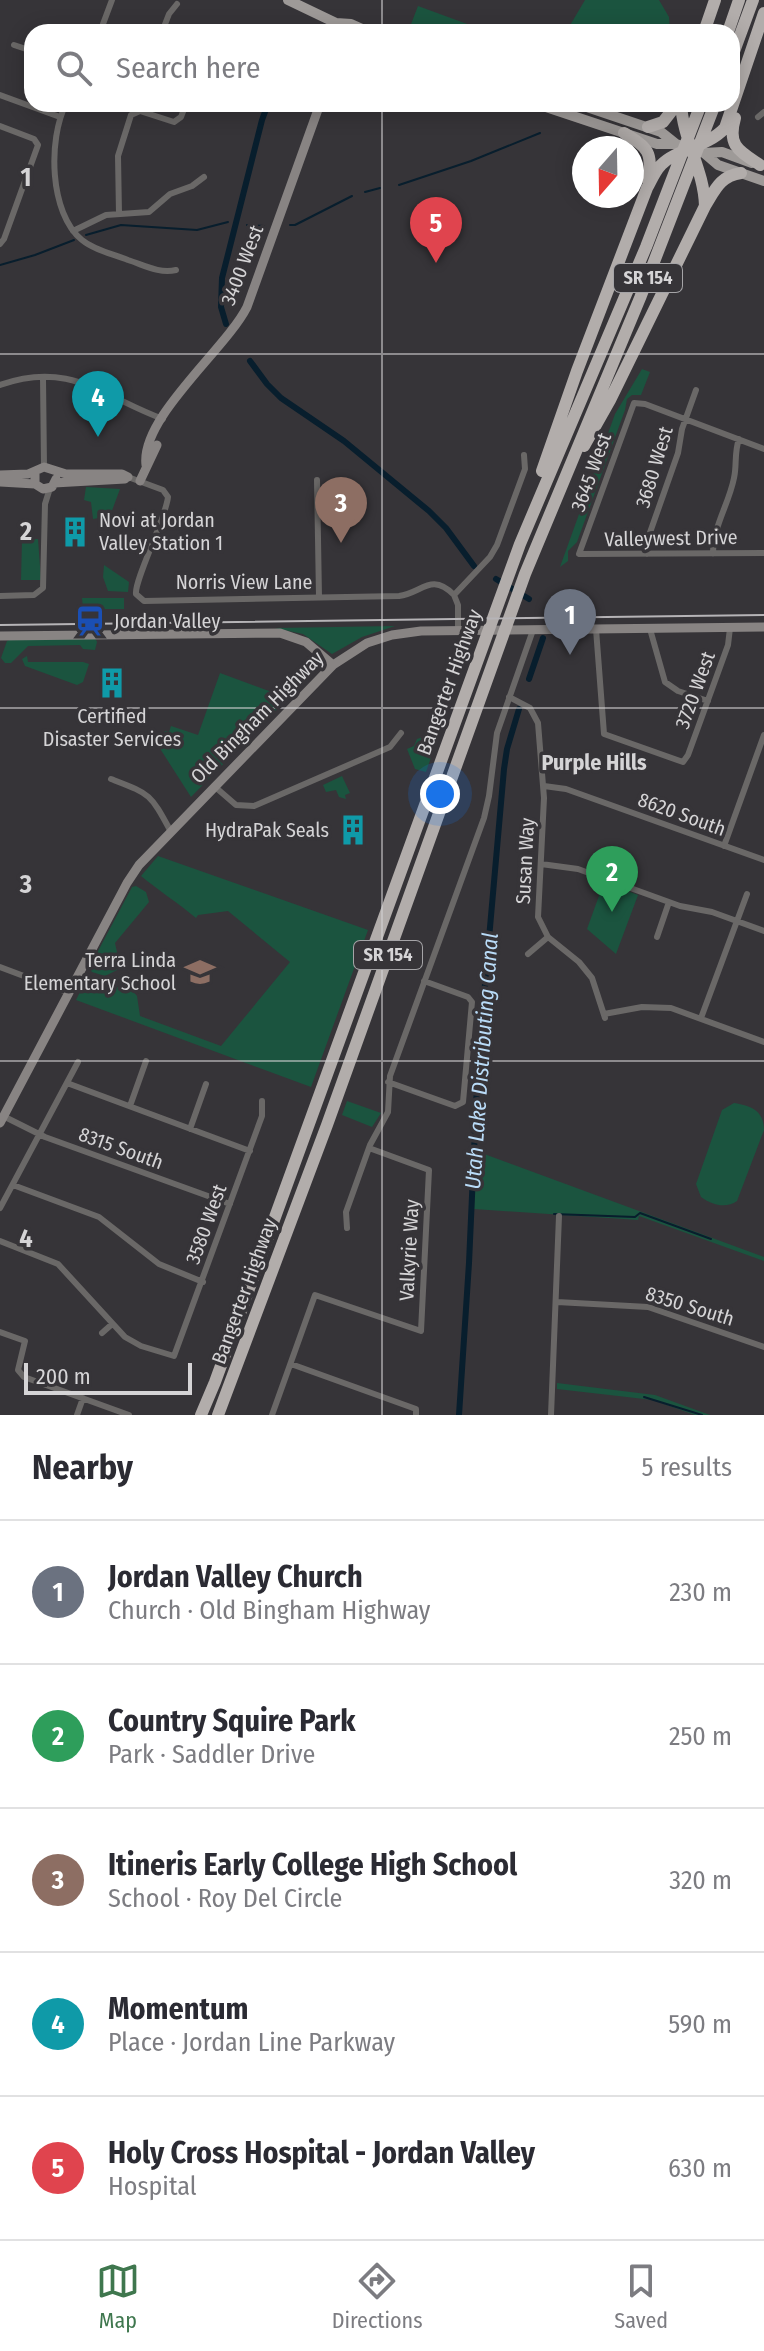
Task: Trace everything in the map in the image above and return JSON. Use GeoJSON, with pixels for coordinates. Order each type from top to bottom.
{"type":"FeatureCollection","features":[{"type":"Feature","properties":{"kind":"highway"},"geometry":{"type":"LineString","coordinates":[[707,24],[715,0]]}},
{"type":"Feature","properties":{"kind":"highway"},"geometry":{"type":"LineString","coordinates":[[731,24],[739,0]]}},
{"type":"Feature","properties":{"kind":"highway"},"geometry":{"type":"LineString","coordinates":[[740,35],[753,0]]}},
{"type":"Feature","properties":{"kind":"highway"},"geometry":{"type":"LineString","coordinates":[[740,83],[764,13]]}},
{"type":"Feature","properties":{"kind":"highway"},"geometry":{"type":"LineString","coordinates":[[740,93],[744,71]]}},
{"type":"Feature","properties":{"kind":"highway"},"geometry":{"type":"LineString","coordinates":[[648,127],[663,122],[672,112]]}},
{"type":"Feature","properties":{"kind":"highway"},"geometry":{"type":"LineString","coordinates":[[680,112],[682,126],[698,152],[705,206]]}},
{"type":"Feature","properties":{"kind":"highway","name":"Bangerter Highway"},"geometry":{"type":"LineString","coordinates":[[218,1415],[525,574],[640,298],[703,112]]}},
{"type":"Feature","properties":{"kind":"highway"},"geometry":{"type":"LineString","coordinates":[[526,530],[526,516],[577,371],[647,188],[661,165],[670,158],[698,152],[713,139],[725,128],[730,112]]}},
{"type":"Feature","properties":{"kind":"highway"},"geometry":{"type":"LineString","coordinates":[[737,112],[732,138],[741,152],[762,166]]}},
{"type":"Feature","properties":{"kind":"highway"},"geometry":{"type":"LineString","coordinates":[[624,133],[641,144],[648,153],[651,164],[647,188]]}},
{"type":"Feature","properties":{"kind":"highway"},"geometry":{"type":"LineString","coordinates":[[557,494],[610,400],[705,206],[722,180],[741,173]]}},
{"type":"Feature","properties":{"kind":"highway","name":"Bangerter Highway"},"geometry":{"type":"LineString","coordinates":[[201,1415],[313,1119],[526,530],[681,174]]}},
{"type":"Feature","properties":{"kind":"main road"},"geometry":{"type":"LineString","coordinates":[[288,0],[328,24]]}},
{"type":"Feature","properties":{"kind":"main road"},"geometry":{"type":"LineString","coordinates":[[561,112],[657,144],[676,144]]}},
{"type":"Feature","properties":{"kind":"main road"},"geometry":{"type":"LineString","coordinates":[[602,112],[661,132],[676,144],[698,152],[718,165],[764,181]]}},
{"type":"Feature","properties":{"kind":"main road"},"geometry":{"type":"LineString","coordinates":[[698,152],[722,152],[762,166]]}},
{"type":"Feature","properties":{"kind":"street"},"geometry":{"type":"LineString","coordinates":[[103,24],[112,0]]}},
{"type":"Feature","properties":{"kind":"street"},"geometry":{"type":"LineString","coordinates":[[165,24],[177,4]]}},
{"type":"Feature","properties":{"kind":"street"},"geometry":{"type":"LineString","coordinates":[[14,45],[24,48]]}},
{"type":"Feature","properties":{"kind":"street"},"geometry":{"type":"LineString","coordinates":[[0,95],[24,104]]}},
{"type":"Feature","properties":{"kind":"street"},"geometry":{"type":"LineString","coordinates":[[46,112],[60,117]]}},
{"type":"Feature","properties":{"kind":"street"},"geometry":{"type":"LineString","coordinates":[[62,112],[54,151],[62,211],[73,231],[94,247],[161,272],[176,270]]}},
{"type":"Feature","properties":{"kind":"street"},"geometry":{"type":"LineString","coordinates":[[119,214],[118,156],[131,115],[138,112]]}},
{"type":"Feature","properties":{"kind":"street"},"geometry":{"type":"LineString","coordinates":[[143,112],[174,122],[183,112]]}},
{"type":"Feature","properties":{"kind":"street","name":"3400 West"},"geometry":{"type":"LineString","coordinates":[[140,481],[151,460],[163,419],[177,396],[244,313],[317,112]]}},
{"type":"Feature","properties":{"kind":"street"},"geometry":{"type":"LineString","coordinates":[[0,126],[38,143],[0,243]]}},
{"type":"Feature","properties":{"kind":"street"},"geometry":{"type":"LineString","coordinates":[[73,231],[100,217],[149,212],[170,194],[192,186],[204,177]]}},
{"type":"Feature","properties":{"kind":"street"},"geometry":{"type":"LineString","coordinates":[[0,596],[34,595],[43,588],[43,378]]}},
{"type":"Feature","properties":{"kind":"street"},"geometry":{"type":"LineString","coordinates":[[0,385],[43,378],[71,380],[93,386],[163,419]]}},
{"type":"Feature","properties":{"kind":"street","name":"3680 West"},"geometry":{"type":"LineString","coordinates":[[647,554],[647,541],[696,390]]}},
{"type":"Feature","properties":{"kind":"street","name":"3645 West"},"geometry":{"type":"LineString","coordinates":[[579,554],[634,403],[685,419]]}},
{"type":"Feature","properties":{"kind":"street"},"geometry":{"type":"LineString","coordinates":[[685,419],[764,449]]}},
{"type":"Feature","properties":{"kind":"street"},"geometry":{"type":"LineString","coordinates":[[713,554],[713,539],[735,475],[734,455],[739,439]]}},
{"type":"Feature","properties":{"kind":"street"},"geometry":{"type":"LineString","coordinates":[[458,631],[458,605],[454,595],[490,557],[497,545],[525,469],[524,455]]}},
{"type":"Feature","properties":{"kind":"street"},"geometry":{"type":"LineString","coordinates":[[44,470],[45,486]]}},
{"type":"Feature","properties":{"kind":"street"},"geometry":{"type":"LineString","coordinates":[[0,475],[44,470],[66,474],[122,474],[140,481]]}},
{"type":"Feature","properties":{"kind":"street"},"geometry":{"type":"LineString","coordinates":[[0,482],[45,486],[66,481],[122,480],[128,477]]}},
{"type":"Feature","properties":{"kind":"street"},"geometry":{"type":"LineString","coordinates":[[317,480],[319,597]]}},
{"type":"Feature","properties":{"kind":"street","name":"Norris View Lane"},"geometry":{"type":"LineString","coordinates":[[140,481],[168,495],[163,518],[135,587],[136,594],[142,600],[402,596],[433,584],[443,586],[454,595]]}},
{"type":"Feature","properties":{"kind":"street","name":"Valleywest Drive"},"geometry":{"type":"LineString","coordinates":[[579,554],[764,553]]}},
{"type":"Feature","properties":{"kind":"street","name":"Old Bingham Highway"},"geometry":{"type":"LineString","coordinates":[[2,1119],[128,880],[170,830],[333,665],[367,643],[421,631],[764,627]]}},
{"type":"Feature","properties":{"kind":"street","name":"3720 West"},"geometry":{"type":"LineString","coordinates":[[596,629],[604,734],[683,762],[728,645],[730,628]]}},
{"type":"Feature","properties":{"kind":"street"},"geometry":{"type":"LineString","coordinates":[[650,629],[665,682],[678,691],[708,701]]}},
{"type":"Feature","properties":{"kind":"street"},"geometry":{"type":"LineString","coordinates":[[347,1228],[345,1214],[369,1148],[388,1112],[388,1082],[486,810],[494,747],[533,630]]}},
{"type":"Feature","properties":{"kind":"street"},"geometry":{"type":"LineString","coordinates":[[0,636],[280,633],[306,642],[333,665]]}},
{"type":"Feature","properties":{"kind":"street","name":"Susan Way"},"geometry":{"type":"LineString","coordinates":[[509,697],[525,704],[537,718],[544,786],[537,913],[548,937]]}},
{"type":"Feature","properties":{"kind":"street"},"geometry":{"type":"LineString","coordinates":[[214,786],[236,805],[254,806],[390,747],[401,733]]}},
{"type":"Feature","properties":{"kind":"street"},"geometry":{"type":"LineString","coordinates":[[724,846],[764,735]]}},
{"type":"Feature","properties":{"kind":"street"},"geometry":{"type":"LineString","coordinates":[[111,779],[154,800],[170,830]]}},
{"type":"Feature","properties":{"kind":"street","name":"8620 South"},"geometry":{"type":"LineString","coordinates":[[544,786],[566,789],[764,860]]}},
{"type":"Feature","properties":{"kind":"street"},"geometry":{"type":"LineString","coordinates":[[541,864],[578,869],[669,902],[712,912],[764,931]]}},
{"type":"Feature","properties":{"kind":"street"},"geometry":{"type":"LineString","coordinates":[[701,1018],[747,894]]}},
{"type":"Feature","properties":{"kind":"street"},"geometry":{"type":"LineString","coordinates":[[657,937],[669,902]]}},
{"type":"Feature","properties":{"kind":"street"},"geometry":{"type":"LineString","coordinates":[[528,954],[548,937],[579,962],[592,978],[604,1016],[661,1007],[701,1018],[764,1042]]}},
{"type":"Feature","properties":{"kind":"street"},"geometry":{"type":"LineString","coordinates":[[0,967],[69,993]]}},
{"type":"Feature","properties":{"kind":"street"},"geometry":{"type":"LineString","coordinates":[[388,1082],[455,1106],[463,1102],[472,1007],[470,999],[424,981]]}},
{"type":"Feature","properties":{"kind":"street"},"geometry":{"type":"LineString","coordinates":[[130,1106],[146,1061]]}},
{"type":"Feature","properties":{"kind":"street"},"geometry":{"type":"LineString","coordinates":[[0,1208],[78,1062]]}},
{"type":"Feature","properties":{"kind":"street"},"geometry":{"type":"LineString","coordinates":[[67,1083],[250,1151]]}},
{"type":"Feature","properties":{"kind":"street"},"geometry":{"type":"LineString","coordinates":[[190,1129],[206,1084]]}},
{"type":"Feature","properties":{"kind":"street","name":"3580 West"},"geometry":{"type":"LineString","coordinates":[[111,1325],[133,1342],[174,1356],[250,1151],[262,1116],[262,1101]]}},
{"type":"Feature","properties":{"kind":"street","name":"8315 South"},"geometry":{"type":"LineString","coordinates":[[2,1119],[230,1204]]}},
{"type":"Feature","properties":{"kind":"street","name":"Valkyrie Way"},"geometry":{"type":"LineString","coordinates":[[291,1364],[315,1295],[421,1331],[429,1170],[369,1148]]}},
{"type":"Feature","properties":{"kind":"street"},"geometry":{"type":"LineString","coordinates":[[13,1185],[99,1217],[159,1264],[203,1282]]}},
{"type":"Feature","properties":{"kind":"street"},"geometry":{"type":"LineString","coordinates":[[551,1415],[559,1216]]}},
{"type":"Feature","properties":{"kind":"street"},"geometry":{"type":"LineString","coordinates":[[0,1241],[58,1264],[111,1325],[102,1333]]}},
{"type":"Feature","properties":{"kind":"street","name":"8350 South"},"geometry":{"type":"LineString","coordinates":[[557,1302],[648,1307],[764,1347]]}},
{"type":"Feature","properties":{"kind":"street"},"geometry":{"type":"LineString","coordinates":[[0,1332],[25,1341],[17,1365],[20,1374],[129,1415]]}},
{"type":"Feature","properties":{"kind":"street"},"geometry":{"type":"LineString","coordinates":[[272,1415],[291,1364],[416,1412]]}},
{"type":"Feature","properties":{"kind":"street"},"geometry":{"type":"LineString","coordinates":[[77,1415],[83,1398]]}},
{"type":"Feature","properties":{"kind":"green space"},"geometry":{"type":"Polygon","coordinates":[[[585,0],[659,0],[669,24],[571,24],[585,0]]]}},
{"type":"Feature","properties":{"kind":"green space"},"geometry":{"type":"Polygon","coordinates":[[[418,6],[467,24],[411,24],[418,6]]]}},
{"type":"Feature","properties":{"kind":"green space"},"geometry":{"type":"Polygon","coordinates":[[[642,369],[650,372],[641,395],[632,395],[627,399],[577,542],[568,551],[568,561],[560,567],[615,414],[642,369]]]}},
{"type":"Feature","properties":{"kind":"green space"},"geometry":{"type":"Polygon","coordinates":[[[86,487],[120,489],[110,516],[93,519],[91,502],[84,500],[86,487]]]}},
{"type":"Feature","properties":{"kind":"green space"},"geometry":{"type":"Polygon","coordinates":[[[38,539],[41,580],[21,580],[22,540],[38,539]]]}},
{"type":"Feature","properties":{"kind":"green space"},"geometry":{"type":"Polygon","coordinates":[[[104,565],[129,582],[128,592],[108,591],[103,577],[104,565]]]}},
{"type":"Feature","properties":{"kind":"green space"},"geometry":{"type":"Polygon","coordinates":[[[82,598],[124,598],[124,609],[83,609],[82,598]]]}},
{"type":"Feature","properties":{"kind":"green space"},"geometry":{"type":"Polygon","coordinates":[[[395,626],[362,637],[332,654],[303,634],[275,628],[395,626]]]}},
{"type":"Feature","properties":{"kind":"green space"},"geometry":{"type":"Polygon","coordinates":[[[95,638],[95,650],[83,649],[80,645],[28,646],[11,663],[5,663],[1,658],[7,641],[12,639],[95,638]]]}},
{"type":"Feature","properties":{"kind":"green space"},"geometry":{"type":"Polygon","coordinates":[[[27,656],[28,662],[89,664],[83,682],[77,685],[25,666],[22,659],[27,656]]]}},
{"type":"Feature","properties":{"kind":"green space"},"geometry":{"type":"Polygon","coordinates":[[[220,673],[288,698],[191,797],[159,747],[165,731],[169,732],[171,726],[198,735],[220,673]]]}},
{"type":"Feature","properties":{"kind":"green space"},"geometry":{"type":"Polygon","coordinates":[[[440,731],[426,772],[415,769],[407,749],[414,746],[417,739],[440,731]]]}},
{"type":"Feature","properties":{"kind":"green space"},"geometry":{"type":"Polygon","coordinates":[[[342,776],[350,793],[345,795],[346,799],[339,797],[336,790],[326,792],[323,785],[342,776]]]}},
{"type":"Feature","properties":{"kind":"green space"},"geometry":{"type":"Polygon","coordinates":[[[158,856],[368,930],[311,1087],[76,1000],[85,982],[131,989],[137,996],[140,1016],[221,1046],[290,962],[228,911],[198,915],[196,918],[141,876],[158,856]]]}},
{"type":"Feature","properties":{"kind":"green space"},"geometry":{"type":"Polygon","coordinates":[[[604,882],[638,895],[616,954],[587,929],[604,882]]]}},
{"type":"Feature","properties":{"kind":"green space"},"geometry":{"type":"Polygon","coordinates":[[[132,887],[146,892],[149,902],[115,943],[119,961],[117,970],[105,976],[92,972],[89,968],[132,887]]]}},
{"type":"Feature","properties":{"kind":"green space"},"geometry":{"type":"Polygon","coordinates":[[[347,1101],[381,1113],[372,1127],[342,1115],[347,1101]]]}},
{"type":"Feature","properties":{"kind":"green space"},"geometry":{"type":"Polygon","coordinates":[[[734,1103],[756,1110],[762,1118],[764,1130],[737,1201],[719,1205],[701,1197],[696,1184],[722,1110],[734,1103]]]}},
{"type":"Feature","properties":{"kind":"green space"},"geometry":{"type":"Polygon","coordinates":[[[476,1151],[764,1257],[764,1261],[639,1216],[638,1220],[474,1209],[476,1151]]]}},
{"type":"Feature","properties":{"kind":"green space"},"geometry":{"type":"Polygon","coordinates":[[[557,1383],[655,1395],[710,1415],[695,1415],[653,1400],[557,1389],[557,1383]]]}},
{"type":"Feature","properties":{"kind":"waterway","name":"Utah Lake Distributing Canal"},"geometry":{"type":"LineString","coordinates":[[226,324],[221,307],[222,278],[265,112]]}},
{"type":"Feature","properties":{"kind":"waterway"},"geometry":{"type":"LineString","coordinates":[[399,185],[540,133]]}},
{"type":"Feature","properties":{"kind":"waterway"},"geometry":{"type":"LineString","coordinates":[[365,192],[380,188]]}},
{"type":"Feature","properties":{"kind":"waterway"},"geometry":{"type":"LineString","coordinates":[[290,225],[352,196]]}},
{"type":"Feature","properties":{"kind":"waterway"},"geometry":{"type":"LineString","coordinates":[[86,235],[121,225],[197,230],[228,222]]}},
{"type":"Feature","properties":{"kind":"waterway"},"geometry":{"type":"LineString","coordinates":[[247,225],[264,226]]}},
{"type":"Feature","properties":{"kind":"waterway"},"geometry":{"type":"LineString","coordinates":[[0,265],[74,240]]}},
{"type":"Feature","properties":{"kind":"waterway","name":"Utah Lake Distributing Canal"},"geometry":{"type":"LineString","coordinates":[[250,361],[281,398],[344,441],[429,511],[474,566]]}},
{"type":"Feature","properties":{"kind":"waterway","name":"Utah Lake Distributing Canal"},"geometry":{"type":"LineString","coordinates":[[496,579],[529,599]]}},
{"type":"Feature","properties":{"kind":"waterway","name":"Utah Lake Distributing Canal"},"geometry":{"type":"LineString","coordinates":[[529,679],[543,638]]}},
{"type":"Feature","properties":{"kind":"waterway","name":"Utah Lake Distributing Canal"},"geometry":{"type":"LineString","coordinates":[[459,1415],[478,1063],[504,769],[519,709]]}},
{"type":"Feature","properties":{"kind":"waterway"},"geometry":{"type":"LineString","coordinates":[[554,1214],[635,1217],[640,1213],[711,1239]]}},
{"type":"Feature","properties":{"kind":"waterway"},"geometry":{"type":"LineString","coordinates":[[644,1397],[702,1415]]}},
{"type":"Feature","properties":{"kind":"tram line"},"geometry":{"type":"LineString","coordinates":[[0,625],[764,615]]}},
{"type":"Feature","properties":{"kind":"place","name":"Holy Cross Hospital - Jordan Valley"},"geometry":{"type":"Point","coordinates":[436,263]}},
{"type":"Feature","properties":{"kind":"place","name":"Momentum"},"geometry":{"type":"Point","coordinates":[98,437]}},
{"type":"Feature","properties":{"kind":"place","name":"Novi at Jordan Valley Station 1"},"geometry":{"type":"Point","coordinates":[75,532]}},
{"type":"Feature","properties":{"kind":"place","name":"Itineris Early College High School"},"geometry":{"type":"Point","coordinates":[341,543]}},
{"type":"Feature","properties":{"kind":"place","name":"Jordan Valley"},"geometry":{"type":"Point","coordinates":[90,621]}},
{"type":"Feature","properties":{"kind":"place","name":"Jordan Valley Church"},"geometry":{"type":"Point","coordinates":[570,655]}},
{"type":"Feature","properties":{"kind":"place","name":"Certified Disaster Services"},"geometry":{"type":"Point","coordinates":[112,683]}},
{"type":"Feature","properties":{"kind":"place","name":"HydraPak Seals"},"geometry":{"type":"Point","coordinates":[353,830]}},
{"type":"Feature","properties":{"kind":"place","name":"Country Squire Park"},"geometry":{"type":"Point","coordinates":[612,912]}},
{"type":"Feature","properties":{"kind":"place","name":"Terra Linda Elementary School"},"geometry":{"type":"Point","coordinates":[200,972]}},
{"type":"Feature","properties":{"kind":"district","name":"Purple Hills"},"geometry":{"type":"Point","coordinates":[594,762]}}]}
